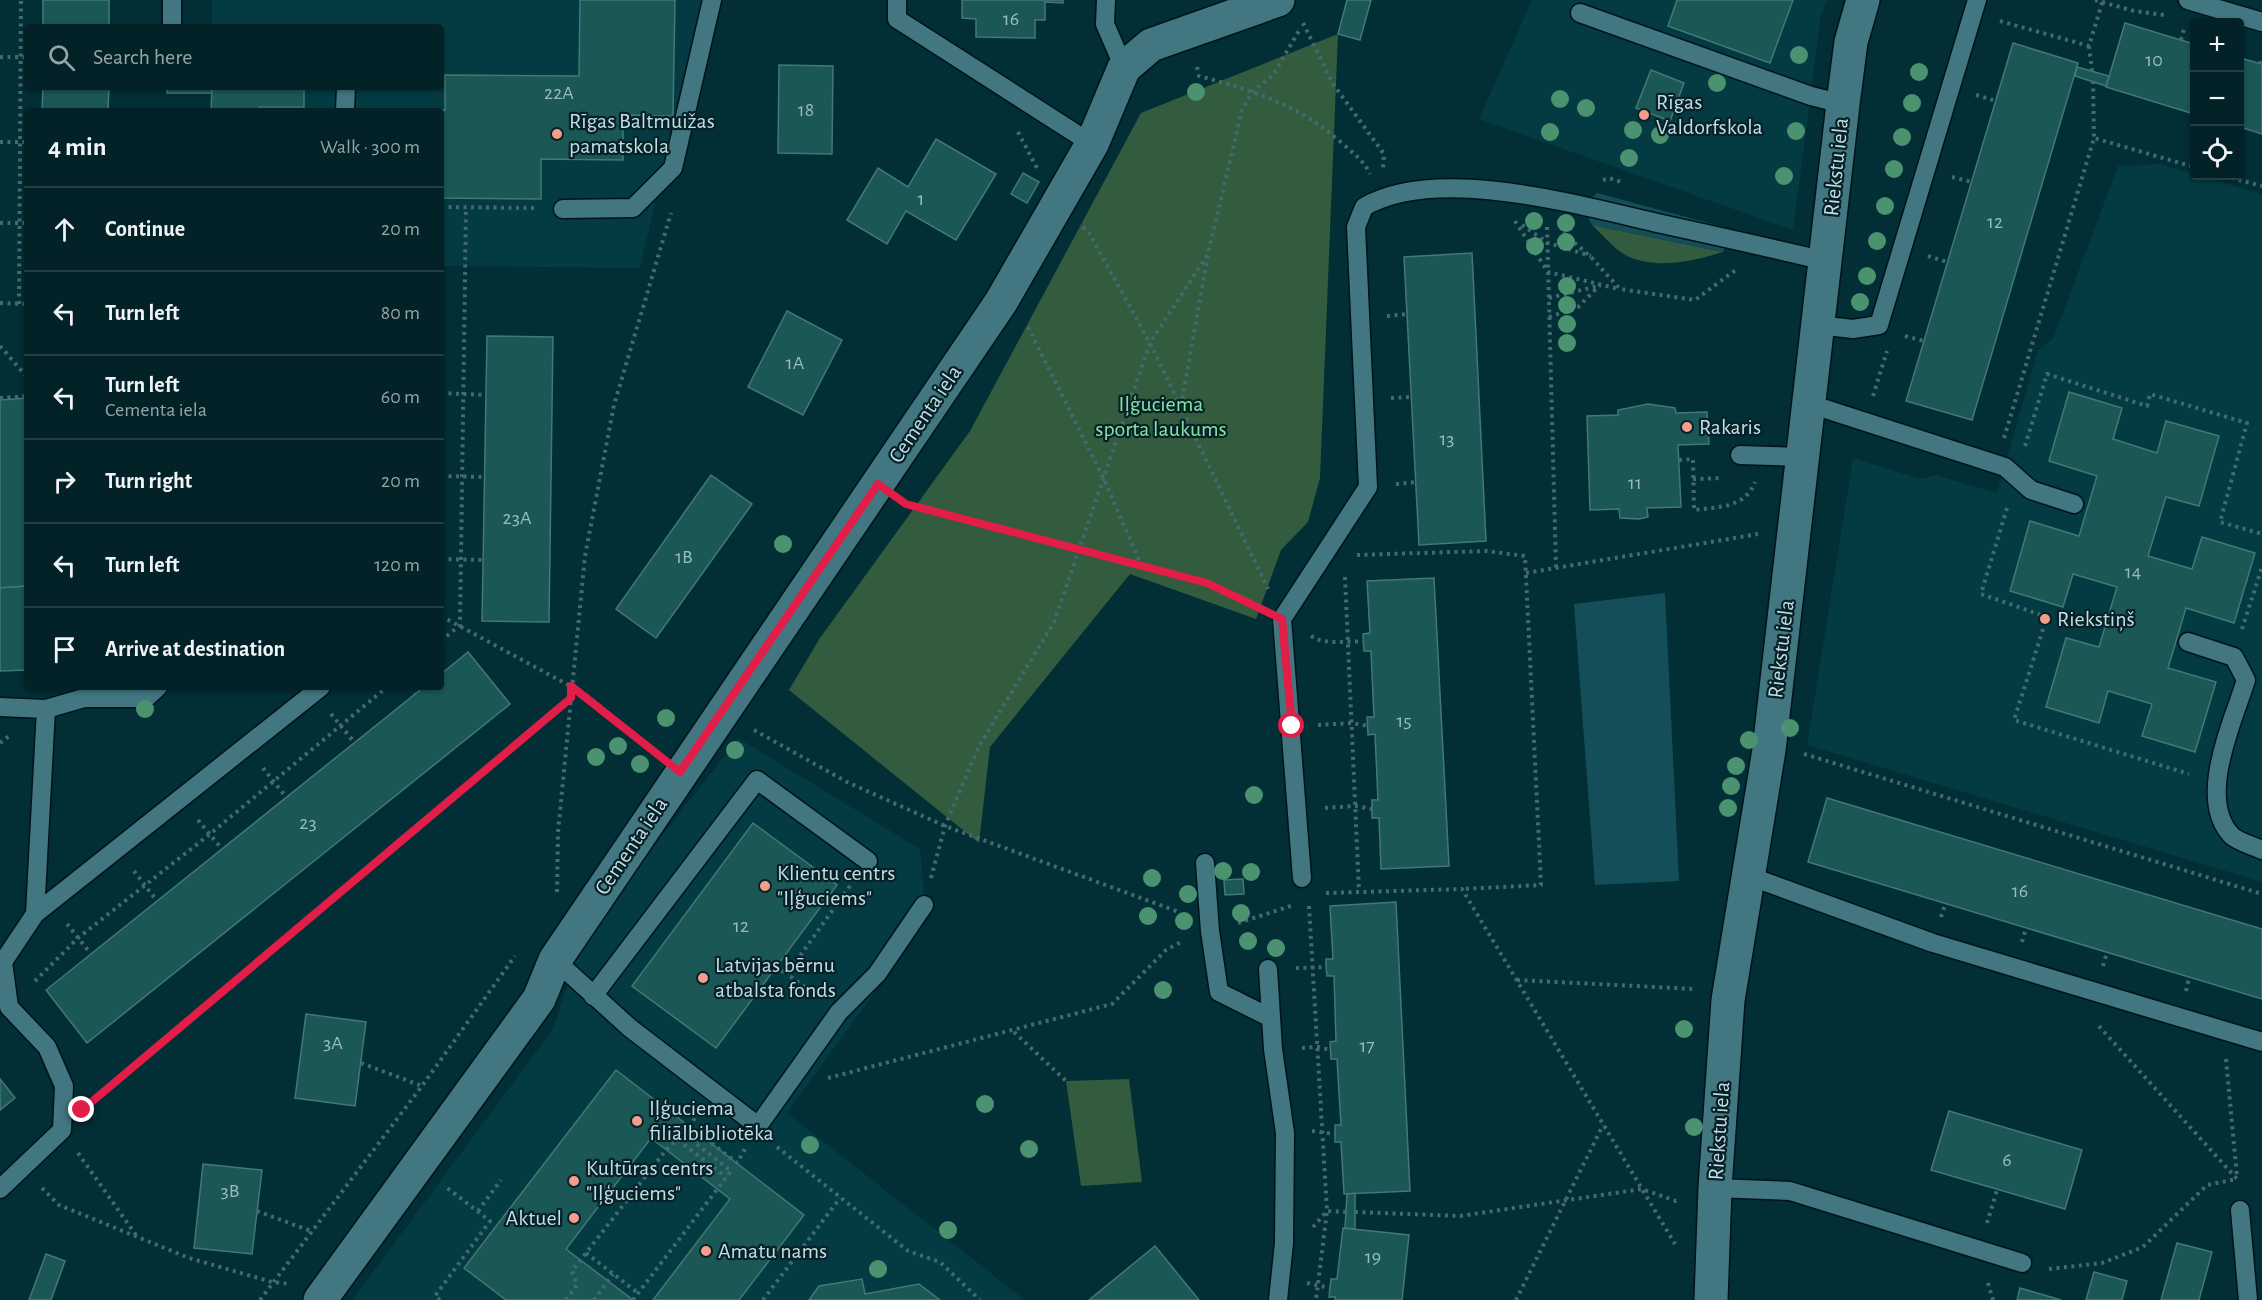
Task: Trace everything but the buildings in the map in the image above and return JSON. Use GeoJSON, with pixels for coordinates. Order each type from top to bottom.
{"type":"FeatureCollection","features":[{"type":"Feature","properties":{"kind":"street","name":"Cementa iela"},"geometry":{"type":"LineString","coordinates":[[320,1299],[539,999],[555,960],[680,772],[1001,302],[1092,144],[1124,68],[1151,45],[1189,34],[1278,0]]}},
{"type":"Feature","properties":{"kind":"street","name":"Riekstu iela"},"geometry":{"type":"LineString","coordinates":[[1711,1300],[1715,1188],[1728,1000],[1769,750],[1843,104],[1851,42],[1863,0]]}},
{"type":"Feature","properties":{"kind":"lane"},"geometry":{"type":"LineString","coordinates":[[172,0],[172,24]]}},
{"type":"Feature","properties":{"kind":"lane"},"geometry":{"type":"LineString","coordinates":[[563,209],[633,208],[673,168],[712,0]]}},
{"type":"Feature","properties":{"kind":"lane"},"geometry":{"type":"LineString","coordinates":[[897,0],[897,19],[1092,144]]}},
{"type":"Feature","properties":{"kind":"lane"},"geometry":{"type":"LineString","coordinates":[[1106,0],[1105,24],[1124,68]]}},
{"type":"Feature","properties":{"kind":"lane"},"geometry":{"type":"LineString","coordinates":[[2188,0],[2262,22]]}},
{"type":"Feature","properties":{"kind":"lane"},"geometry":{"type":"LineString","coordinates":[[1818,325],[1853,329],[1879,325],[1975,6]]}},
{"type":"Feature","properties":{"kind":"lane"},"geometry":{"type":"LineString","coordinates":[[1580,13],[1811,96],[1843,104]]}},
{"type":"Feature","properties":{"kind":"lane"},"geometry":{"type":"LineString","coordinates":[[345,108],[346,90]]}},
{"type":"Feature","properties":{"kind":"lane"},"geometry":{"type":"LineString","coordinates":[[1302,878],[1282,619],[1368,487],[1356,227],[1364,207],[1381,197],[1437,188],[1546,198],[1826,261]]}},
{"type":"Feature","properties":{"kind":"lane"},"geometry":{"type":"LineString","coordinates":[[1809,404],[2005,467],[2031,490],[2074,504]]}},
{"type":"Feature","properties":{"kind":"lane"},"geometry":{"type":"LineString","coordinates":[[1740,455],[1803,457]]}},
{"type":"Feature","properties":{"kind":"lane"},"geometry":{"type":"LineString","coordinates":[[2188,642],[2234,657],[2246,680],[2216,782],[2218,813],[2233,837],[2262,850]]}},
{"type":"Feature","properties":{"kind":"lane"},"geometry":{"type":"LineString","coordinates":[[0,707],[46,709],[84,698],[146,698],[155,690]]}},
{"type":"Feature","properties":{"kind":"lane"},"geometry":{"type":"LineString","coordinates":[[0,1189],[62,1130],[64,1086],[47,1047],[9,1007],[3,962],[35,914],[317,690]]}},
{"type":"Feature","properties":{"kind":"lane"},"geometry":{"type":"LineString","coordinates":[[35,914],[46,709]]}},
{"type":"Feature","properties":{"kind":"lane"},"geometry":{"type":"LineString","coordinates":[[593,996],[757,780],[868,861]]}},
{"type":"Feature","properties":{"kind":"lane"},"geometry":{"type":"LineString","coordinates":[[1205,863],[1210,931],[1219,992],[1270,1018]]}},
{"type":"Feature","properties":{"kind":"lane"},"geometry":{"type":"LineString","coordinates":[[1749,876],[1933,943],[2262,1042]]}},
{"type":"Feature","properties":{"kind":"lane"},"geometry":{"type":"LineString","coordinates":[[555,960],[630,1028],[758,1126],[839,1012],[877,974],[924,905]]}},
{"type":"Feature","properties":{"kind":"lane"},"geometry":{"type":"LineString","coordinates":[[1268,969],[1270,1018],[1285,1133],[1284,1243],[1278,1300]]}},
{"type":"Feature","properties":{"kind":"lane"},"geometry":{"type":"LineString","coordinates":[[1715,1188],[1790,1191],[2022,1263]]}},
{"type":"Feature","properties":{"kind":"lane"},"geometry":{"type":"LineString","coordinates":[[2240,1210],[2248,1300]]}},
{"type":"Feature","properties":{"kind":"path"},"geometry":{"type":"LineString","coordinates":[[18,304],[21,0]]}},
{"type":"Feature","properties":{"kind":"path"},"geometry":{"type":"LineString","coordinates":[[2095,0],[2134,11],[2165,15]]}},
{"type":"Feature","properties":{"kind":"path"},"geometry":{"type":"LineString","coordinates":[[2092,71],[2089,46],[2103,1]]}},
{"type":"Feature","properties":{"kind":"path"},"geometry":{"type":"LineString","coordinates":[[1975,6],[2089,46]]}},
{"type":"Feature","properties":{"kind":"path"},"geometry":{"type":"LineString","coordinates":[[1181,407],[1208,254],[1242,110],[1253,91],[1273,75],[1287,54],[1302,21],[1333,84],[1384,154],[1381,197]]}},
{"type":"Feature","properties":{"kind":"path"},"geometry":{"type":"LineString","coordinates":[[1189,34],[1199,76],[1253,91],[1286,104],[1326,129],[1365,162],[1381,197]]}},
{"type":"Feature","properties":{"kind":"path"},"geometry":{"type":"LineString","coordinates":[[0,57],[24,57]]}},
{"type":"Feature","properties":{"kind":"path"},"geometry":{"type":"LineString","coordinates":[[2260,64],[2262,57]]}},
{"type":"Feature","properties":{"kind":"path"},"geometry":{"type":"LineString","coordinates":[[1996,464],[2094,138],[2093,81]]}},
{"type":"Feature","properties":{"kind":"path"},"geometry":{"type":"LineString","coordinates":[[1016,128],[1058,206],[1088,231],[1150,343],[1282,619]]}},
{"type":"Feature","properties":{"kind":"path"},"geometry":{"type":"LineString","coordinates":[[2094,138],[2190,166]]}},
{"type":"Feature","properties":{"kind":"path"},"geometry":{"type":"LineString","coordinates":[[0,142],[24,142]]}},
{"type":"Feature","properties":{"kind":"path"},"geometry":{"type":"LineString","coordinates":[[579,925],[556,900],[558,832],[585,556],[614,405],[674,202],[673,168]]}},
{"type":"Feature","properties":{"kind":"path"},"geometry":{"type":"LineString","coordinates":[[2239,180],[2262,186]]}},
{"type":"Feature","properties":{"kind":"path"},"geometry":{"type":"LineString","coordinates":[[444,207],[563,209]]}},
{"type":"Feature","properties":{"kind":"path"},"geometry":{"type":"LineString","coordinates":[[444,638],[460,625],[466,208]]}},
{"type":"Feature","properties":{"kind":"path"},"geometry":{"type":"LineString","coordinates":[[1513,219],[1548,272],[1620,290],[1695,300],[1766,247]]}},
{"type":"Feature","properties":{"kind":"path"},"geometry":{"type":"LineString","coordinates":[[0,223],[24,223]]}},
{"type":"Feature","properties":{"kind":"path"},"geometry":{"type":"LineString","coordinates":[[1556,568],[1547,223],[1573,239],[1620,290]]}},
{"type":"Feature","properties":{"kind":"path"},"geometry":{"type":"LineString","coordinates":[[1548,243],[1591,257]]}},
{"type":"Feature","properties":{"kind":"path"},"geometry":{"type":"LineString","coordinates":[[924,905],[945,826],[979,746],[1054,622],[1150,343],[1208,254]]}},
{"type":"Feature","properties":{"kind":"path"},"geometry":{"type":"LineString","coordinates":[[1549,298],[1601,285]]}},
{"type":"Feature","properties":{"kind":"path"},"geometry":{"type":"LineString","coordinates":[[1549,317],[1578,307],[1601,285]]}},
{"type":"Feature","properties":{"kind":"path"},"geometry":{"type":"LineString","coordinates":[[1001,302],[1030,329],[1102,477],[1142,567]]}},
{"type":"Feature","properties":{"kind":"path"},"geometry":{"type":"LineString","coordinates":[[0,303],[24,304]]}},
{"type":"Feature","properties":{"kind":"path"},"geometry":{"type":"LineString","coordinates":[[1385,304],[1386,328]]}},
{"type":"Feature","properties":{"kind":"path"},"geometry":{"type":"LineString","coordinates":[[1385,316],[1407,314]]}},
{"type":"Feature","properties":{"kind":"path"},"geometry":{"type":"LineString","coordinates":[[0,346],[24,374]]}},
{"type":"Feature","properties":{"kind":"path"},"geometry":{"type":"LineString","coordinates":[[2216,782],[2014,720],[2047,616],[1981,594],[2047,374],[2146,406],[2150,394],[2247,423],[2220,522],[2262,534]]}},
{"type":"Feature","properties":{"kind":"path"},"geometry":{"type":"LineString","coordinates":[[1389,386],[1390,409]]}},
{"type":"Feature","properties":{"kind":"path"},"geometry":{"type":"LineString","coordinates":[[444,393],[486,395]]}},
{"type":"Feature","properties":{"kind":"path"},"geometry":{"type":"LineString","coordinates":[[0,398],[24,396]]}},
{"type":"Feature","properties":{"kind":"path"},"geometry":{"type":"LineString","coordinates":[[1390,398],[1412,397]]}},
{"type":"Feature","properties":{"kind":"path"},"geometry":{"type":"LineString","coordinates":[[1679,460],[1693,459],[1694,510],[1739,502],[1751,494],[1762,454]]}},
{"type":"Feature","properties":{"kind":"path"},"geometry":{"type":"LineString","coordinates":[[1393,473],[1394,491]]}},
{"type":"Feature","properties":{"kind":"path"},"geometry":{"type":"LineString","coordinates":[[444,476],[484,477]]}},
{"type":"Feature","properties":{"kind":"path"},"geometry":{"type":"LineString","coordinates":[[1693,480],[1718,478]]}},
{"type":"Feature","properties":{"kind":"path"},"geometry":{"type":"LineString","coordinates":[[1394,484],[1416,482]]}},
{"type":"Feature","properties":{"kind":"path"},"geometry":{"type":"LineString","coordinates":[[878,484],[906,504],[1207,583],[1282,619]]}},
{"type":"Feature","properties":{"kind":"path"},"geometry":{"type":"LineString","coordinates":[[1526,573],[1762,533]]}},
{"type":"Feature","properties":{"kind":"path"},"geometry":{"type":"LineString","coordinates":[[825,1079],[1013,1032],[1112,1004],[1166,950],[1186,939],[1309,901],[1321,894],[1541,885],[1525,556],[1486,551],[1355,555],[1333,542]]}},
{"type":"Feature","properties":{"kind":"path"},"geometry":{"type":"LineString","coordinates":[[1350,562],[1362,546]]}},
{"type":"Feature","properties":{"kind":"path"},"geometry":{"type":"LineString","coordinates":[[444,559],[483,560]]}},
{"type":"Feature","properties":{"kind":"path"},"geometry":{"type":"LineString","coordinates":[[2234,657],[2262,567]]}},
{"type":"Feature","properties":{"kind":"path"},"geometry":{"type":"LineString","coordinates":[[1345,569],[1359,891]]}},
{"type":"Feature","properties":{"kind":"path"},"geometry":{"type":"LineString","coordinates":[[444,617],[571,686],[680,772]]}},
{"type":"Feature","properties":{"kind":"path"},"geometry":{"type":"LineString","coordinates":[[1348,640],[1364,642]]}},
{"type":"Feature","properties":{"kind":"path"},"geometry":{"type":"LineString","coordinates":[[9,1007],[78,938],[210,834],[383,690]]}},
{"type":"Feature","properties":{"kind":"path"},"geometry":{"type":"LineString","coordinates":[[412,690],[415,694]]}},
{"type":"Feature","properties":{"kind":"path"},"geometry":{"type":"LineString","coordinates":[[138,1238],[62,1130],[571,698]]}},
{"type":"Feature","properties":{"kind":"path"},"geometry":{"type":"LineString","coordinates":[[328,710],[355,743]]}},
{"type":"Feature","properties":{"kind":"path"},"geometry":{"type":"LineString","coordinates":[[722,712],[847,782],[945,826],[1191,916],[1210,931]]}},
{"type":"Feature","properties":{"kind":"path"},"geometry":{"type":"LineString","coordinates":[[1292,726],[1352,723],[1368,726]]}},
{"type":"Feature","properties":{"kind":"path"},"geometry":{"type":"LineString","coordinates":[[1798,754],[2262,894]]}},
{"type":"Feature","properties":{"kind":"path"},"geometry":{"type":"LineString","coordinates":[[260,765],[286,797]]}},
{"type":"Feature","properties":{"kind":"path"},"geometry":{"type":"LineString","coordinates":[[1356,806],[1372,809]]}},
{"type":"Feature","properties":{"kind":"path"},"geometry":{"type":"LineString","coordinates":[[195,816],[222,849]]}},
{"type":"Feature","properties":{"kind":"path"},"geometry":{"type":"LineString","coordinates":[[786,974],[868,861]]}},
{"type":"Feature","properties":{"kind":"path"},"geometry":{"type":"LineString","coordinates":[[131,867],[157,901]]}},
{"type":"Feature","properties":{"kind":"path"},"geometry":{"type":"LineString","coordinates":[[1302,878],[1321,894]]}},
{"type":"Feature","properties":{"kind":"path"},"geometry":{"type":"LineString","coordinates":[[1462,889],[1678,1248]]}},
{"type":"Feature","properties":{"kind":"path"},"geometry":{"type":"LineString","coordinates":[[1309,901],[1327,1211],[1316,1300]]}},
{"type":"Feature","properties":{"kind":"path"},"geometry":{"type":"LineString","coordinates":[[64,920],[91,954]]}},
{"type":"Feature","properties":{"kind":"path"},"geometry":{"type":"LineString","coordinates":[[260,1300],[422,1086],[522,946]]}},
{"type":"Feature","properties":{"kind":"path"},"geometry":{"type":"LineString","coordinates":[[775,967],[839,1012]]}},
{"type":"Feature","properties":{"kind":"path"},"geometry":{"type":"LineString","coordinates":[[1516,980],[1701,989]]}},
{"type":"Feature","properties":{"kind":"path"},"geometry":{"type":"LineString","coordinates":[[2071,985],[2081,1006],[2237,1179]]}},
{"type":"Feature","properties":{"kind":"path"},"geometry":{"type":"LineString","coordinates":[[2223,1031],[2240,1210]]}},
{"type":"Feature","properties":{"kind":"path"},"geometry":{"type":"LineString","coordinates":[[1013,1032],[1066,1081]]}},
{"type":"Feature","properties":{"kind":"path"},"geometry":{"type":"LineString","coordinates":[[361,1063],[422,1086]]}},
{"type":"Feature","properties":{"kind":"path"},"geometry":{"type":"LineString","coordinates":[[1516,1300],[1604,1125]]}},
{"type":"Feature","properties":{"kind":"path"},"geometry":{"type":"LineString","coordinates":[[758,1126],[783,1154],[908,1251],[940,1262],[980,1300]]}},
{"type":"Feature","properties":{"kind":"path"},"geometry":{"type":"LineString","coordinates":[[566,1300],[577,1285],[572,1270],[666,1150],[685,1132]]}},
{"type":"Feature","properties":{"kind":"path"},"geometry":{"type":"LineString","coordinates":[[633,1300],[730,1171],[694,1142],[701,1135],[737,1164]]}},
{"type":"Feature","properties":{"kind":"path"},"geometry":{"type":"LineString","coordinates":[[678,1140],[726,1177]]}},
{"type":"Feature","properties":{"kind":"path"},"geometry":{"type":"LineString","coordinates":[[22,1170],[59,1204],[189,1258],[272,1282],[294,1284],[320,1299]]}},
{"type":"Feature","properties":{"kind":"path"},"geometry":{"type":"LineString","coordinates":[[2022,1263],[2055,1270],[2102,1263],[2143,1247],[2207,1185],[2237,1179]]}},
{"type":"Feature","properties":{"kind":"path"},"geometry":{"type":"LineString","coordinates":[[440,1300],[435,1296],[490,1221],[478,1211],[501,1180]]}},
{"type":"Feature","properties":{"kind":"path"},"geometry":{"type":"LineString","coordinates":[[1355,1212],[1460,1216],[1642,1189],[1676,1201],[1715,1188]]}},
{"type":"Feature","properties":{"kind":"path"},"geometry":{"type":"LineString","coordinates":[[763,1300],[840,1198]]}},
{"type":"Feature","properties":{"kind":"path"},"geometry":{"type":"LineString","coordinates":[[257,1211],[311,1231]]}},
{"type":"Feature","properties":{"kind":"path"},"geometry":{"type":"LineString","coordinates":[[1327,1211],[1346,1212]]}},
{"type":"Feature","properties":{"kind":"path"},"geometry":{"type":"LineString","coordinates":[[586,1253],[638,1293]]}},
{"type":"Feature","properties":{"kind":"path"},"geometry":{"type":"LineString","coordinates":[[594,1300],[613,1274]]}},
{"type":"Feature","properties":{"kind":"shaded area","name":"Rīgas Baltmuižas pamatskola"},"geometry":{"type":"Polygon","coordinates":[[[212,0],[702,0],[640,268],[444,266],[444,108],[211,108],[212,90],[444,90],[444,24],[212,24],[212,0]]]}},
{"type":"Feature","properties":{"kind":"shaded area","name":"Rīgas Valdorfskola"},"geometry":{"type":"Polygon","coordinates":[[[1532,0],[1827,0],[1821,16],[1793,230],[1479,119],[1532,0]]]}},
{"type":"Feature","properties":{"kind":"shaded area","name":"Riekstiņš"},"geometry":{"type":"Polygon","coordinates":[[[2160,164],[2190,173],[2190,180],[2214,180],[2262,194],[2262,882],[1807,745],[1853,458],[1921,479],[1935,475],[1997,493],[2038,350],[2053,339],[2118,166],[2160,164]]]}},
{"type":"Feature","properties":{"kind":"shaded area"},"geometry":{"type":"Polygon","coordinates":[[[1597,193],[1731,229],[1731,239],[1723,252],[1592,225],[1582,206],[1597,193]]]}},
{"type":"Feature","properties":{"kind":"shaded area"},"geometry":{"type":"Polygon","coordinates":[[[1665,593],[1679,881],[1595,885],[1574,604],[1665,593]]]}},
{"type":"Feature","properties":{"kind":"shaded area"},"geometry":{"type":"Polygon","coordinates":[[[738,738],[920,849],[927,920],[787,1113],[1025,1300],[352,1300],[553,1029],[583,938],[738,738]]]}},
{"type":"Feature","properties":{"kind":"green space","name":"Iļģuciema sporta laukums"},"geometry":{"type":"Polygon","coordinates":[[[1338,34],[1320,478],[1308,522],[1281,550],[1256,619],[1130,574],[990,747],[979,843],[789,690],[820,638],[970,431],[1141,113],[1338,34]]]}},
{"type":"Feature","properties":{"kind":"green space"},"geometry":{"type":"Polygon","coordinates":[[[1592,225],[1723,252],[1675,263],[1651,263],[1627,256],[1592,225]]]}},
{"type":"Feature","properties":{"kind":"green space"},"geometry":{"type":"Polygon","coordinates":[[[1129,1079],[1142,1182],[1081,1186],[1066,1081],[1129,1079]]]}},
{"type":"Feature","properties":{"kind":"place","name":"Rīgas Valdorfskola"},"geometry":{"type":"Point","coordinates":[1644,115]}},
{"type":"Feature","properties":{"kind":"place","name":"Rīgas Baltmuižas pamatskola"},"geometry":{"type":"Point","coordinates":[557,134]}},
{"type":"Feature","properties":{"kind":"place","name":"Rakaris"},"geometry":{"type":"Point","coordinates":[1687,427]}},
{"type":"Feature","properties":{"kind":"place","name":"Riekstiņš"},"geometry":{"type":"Point","coordinates":[2045,619]}},
{"type":"Feature","properties":{"kind":"place","name":"Klientu centrs \"Iļģuciems\""},"geometry":{"type":"Point","coordinates":[765,886]}},
{"type":"Feature","properties":{"kind":"place","name":"Latvijas bērnu atbalsta fonds"},"geometry":{"type":"Point","coordinates":[703,978]}},
{"type":"Feature","properties":{"kind":"place","name":"Iļģuciema filiālbibliotēka"},"geometry":{"type":"Point","coordinates":[637,1121]}},
{"type":"Feature","properties":{"kind":"place","name":"Kultūras centrs \"Iļģuciems\""},"geometry":{"type":"Point","coordinates":[574,1181]}},
{"type":"Feature","properties":{"kind":"place","name":"Aktuel"},"geometry":{"type":"Point","coordinates":[574,1218]}},
{"type":"Feature","properties":{"kind":"place","name":"Amatu nams"},"geometry":{"type":"Point","coordinates":[706,1251]}},
{"type":"Feature","properties":{"kind":"route"},"geometry":{"type":"LineString","coordinates":[[82,1110],[571,698],[571,686],[585,694],[680,772],[878,484],[906,504],[1207,583],[1282,619],[1292,726]]}}]}
